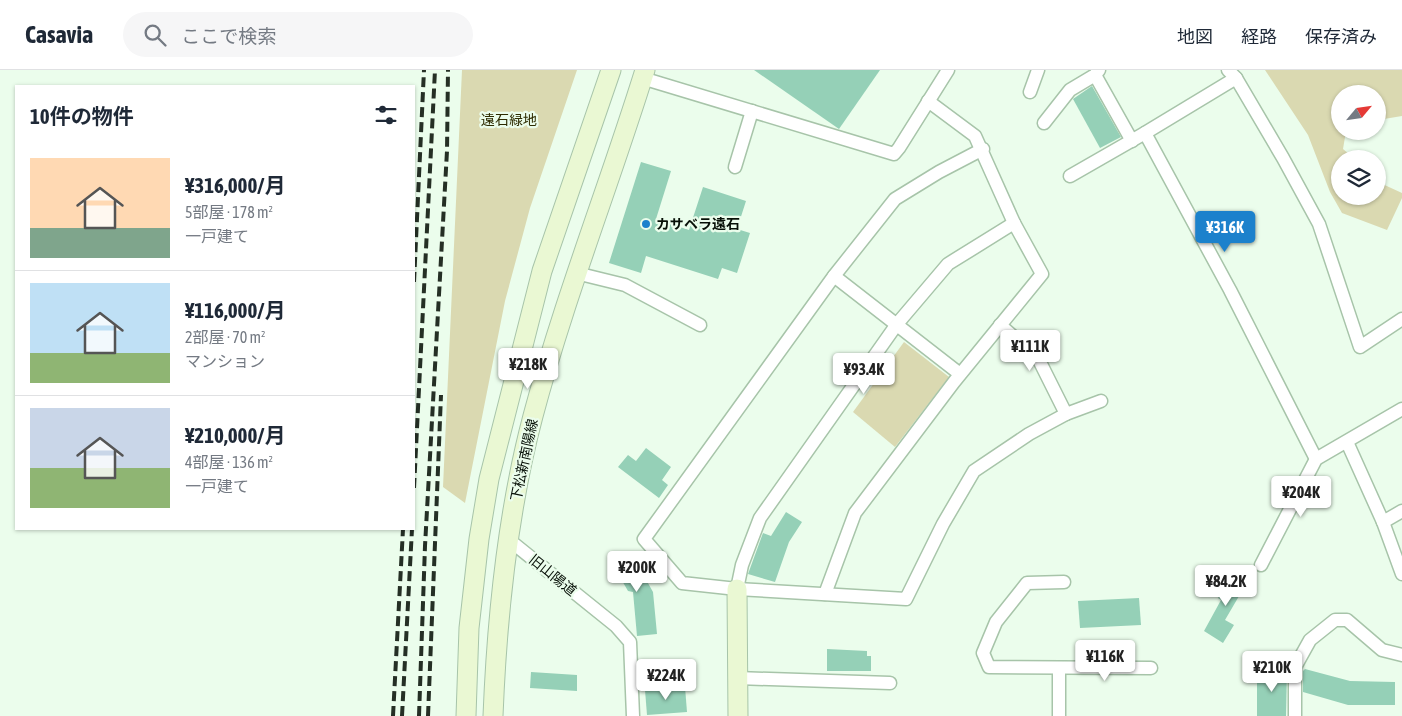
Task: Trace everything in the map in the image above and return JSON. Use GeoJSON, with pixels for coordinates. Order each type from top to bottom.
{"type":"FeatureCollection","features":[{"type":"Feature","properties":{"kind":"main road","name":"下松新南陽線"},"geometry":{"type":"LineString","coordinates":[[466,716],[469,628],[479,539],[489,478],[542,271],[611,70]]}},
{"type":"Feature","properties":{"kind":"main road","name":"下松新南陽線"},"geometry":{"type":"LineString","coordinates":[[493,716],[496,646],[508,539],[518,482],[533,416],[576,274],[644,74]]}},
{"type":"Feature","properties":{"kind":"main road"},"geometry":{"type":"LineString","coordinates":[[738,589],[738,716]]}},
{"type":"Feature","properties":{"kind":"street"},"geometry":{"type":"LineString","coordinates":[[644,74],[752,111],[894,154],[948,70]]}},
{"type":"Feature","properties":{"kind":"street"},"geometry":{"type":"LineString","coordinates":[[1030,92],[1038,70]]}},
{"type":"Feature","properties":{"kind":"street"},"geometry":{"type":"LineString","coordinates":[[1044,123],[1070,90],[1097,72],[1132,141]]}},
{"type":"Feature","properties":{"kind":"street"},"geometry":{"type":"LineString","coordinates":[[1070,176],[1145,133],[1232,74],[1283,158],[1319,224],[1360,347],[1402,319]]}},
{"type":"Feature","properties":{"kind":"street"},"geometry":{"type":"LineString","coordinates":[[825,594],[855,513],[960,374],[1042,274],[1014,223],[975,136],[928,100]]}},
{"type":"Feature","properties":{"kind":"street"},"geometry":{"type":"LineString","coordinates":[[735,167],[752,111]]}},
{"type":"Feature","properties":{"kind":"street"},"geometry":{"type":"LineString","coordinates":[[1145,133],[1230,290],[1316,459]]}},
{"type":"Feature","properties":{"kind":"street"},"geometry":{"type":"LineString","coordinates":[[982,150],[939,172],[895,199],[834,276],[644,539],[682,583],[738,589],[906,599],[943,524],[974,471],[1028,434],[1066,414],[1101,401]]}},
{"type":"Feature","properties":{"kind":"street"},"geometry":{"type":"LineString","coordinates":[[738,589],[742,565],[760,518],[897,324],[948,264],[1014,223]]}},
{"type":"Feature","properties":{"kind":"street"},"geometry":{"type":"LineString","coordinates":[[576,274],[626,285],[700,325]]}},
{"type":"Feature","properties":{"kind":"street"},"geometry":{"type":"LineString","coordinates":[[834,276],[960,374]]}},
{"type":"Feature","properties":{"kind":"street"},"geometry":{"type":"LineString","coordinates":[[1000,325],[1038,358],[1066,414]]}},
{"type":"Feature","properties":{"kind":"street"},"geometry":{"type":"LineString","coordinates":[[1261,565],[1316,459],[1402,409]]}},
{"type":"Feature","properties":{"kind":"street"},"geometry":{"type":"LineString","coordinates":[[1347,442],[1383,522],[1402,574]]}},
{"type":"Feature","properties":{"kind":"street"},"geometry":{"type":"LineString","coordinates":[[1383,522],[1402,511]]}},
{"type":"Feature","properties":{"kind":"street","name":"旧山陽道"},"geometry":{"type":"LineString","coordinates":[[508,539],[616,626],[630,642],[633,716]]}},
{"type":"Feature","properties":{"kind":"street"},"geometry":{"type":"LineString","coordinates":[[1064,582],[1027,583],[996,622],[983,654],[988,667],[1151,668]]}},
{"type":"Feature","properties":{"kind":"street"},"geometry":{"type":"LineString","coordinates":[[1295,716],[1296,667],[1310,640],[1336,620],[1347,620],[1382,650],[1402,654]]}},
{"type":"Feature","properties":{"kind":"street"},"geometry":{"type":"LineString","coordinates":[[1059,668],[1059,716]]}},
{"type":"Feature","properties":{"kind":"street"},"geometry":{"type":"LineString","coordinates":[[737,678],[890,683]]}},
{"type":"Feature","properties":{"kind":"green space","name":"遠石緑地"},"geometry":{"type":"Polygon","coordinates":[[[462,70],[577,70],[530,208],[505,301],[465,503],[443,487],[462,70]]]}},
{"type":"Feature","properties":{"kind":"green space"},"geometry":{"type":"Polygon","coordinates":[[[1265,70],[1402,70],[1402,116],[1386,119],[1386,85],[1331,85],[1331,140],[1344,140],[1344,150],[1331,150],[1331,194],[1308,135],[1265,70]]]}},
{"type":"Feature","properties":{"kind":"green space"},"geometry":{"type":"Polygon","coordinates":[[[1386,186],[1402,193],[1402,198],[1387,230],[1342,213],[1337,205],[1386,205],[1386,186]]]}},
{"type":"Feature","properties":{"kind":"green space"},"geometry":{"type":"Polygon","coordinates":[[[904,342],[949,377],[895,447],[853,412],[904,342]]]}},
{"type":"Feature","properties":{"kind":"building"},"geometry":{"type":"Polygon","coordinates":[[[754,70],[880,70],[839,129],[754,70]]]}},
{"type":"Feature","properties":{"kind":"building"},"geometry":{"type":"Polygon","coordinates":[[[1092,86],[1121,137],[1100,148],[1073,99],[1092,86]]]}},
{"type":"Feature","properties":{"kind":"building","name":"カサベラ遠石"},"geometry":{"type":"Polygon","coordinates":[[[641,162],[671,171],[656,219],[689,230],[703,187],[746,201],[737,229],[750,233],[737,273],[722,268],[718,279],[646,256],[641,273],[609,263],[641,162]]]}},
{"type":"Feature","properties":{"kind":"building"},"geometry":{"type":"Polygon","coordinates":[[[646,448],[671,467],[662,480],[668,485],[659,498],[618,467],[628,455],[636,461],[646,448]]]}},
{"type":"Feature","properties":{"kind":"building"},"geometry":{"type":"Polygon","coordinates":[[[786,512],[802,522],[789,542],[775,582],[748,574],[763,533],[771,536],[786,512]]]}},
{"type":"Feature","properties":{"kind":"building"},"geometry":{"type":"Polygon","coordinates":[[[620,551],[624,557],[631,553],[653,592],[657,634],[637,636],[633,592],[628,591],[609,558],[620,551]]]}},
{"type":"Feature","properties":{"kind":"building"},"geometry":{"type":"Polygon","coordinates":[[[1233,571],[1249,579],[1225,620],[1234,625],[1223,643],[1204,631],[1221,600],[1218,598],[1233,571]]]}},
{"type":"Feature","properties":{"kind":"building"},"geometry":{"type":"Polygon","coordinates":[[[1139,598],[1141,625],[1080,628],[1078,601],[1139,598]]]}},
{"type":"Feature","properties":{"kind":"building"},"geometry":{"type":"Polygon","coordinates":[[[827,649],[867,651],[867,656],[871,656],[871,671],[827,671],[827,649]]]}},
{"type":"Feature","properties":{"kind":"building"},"geometry":{"type":"Polygon","coordinates":[[[1305,669],[1350,681],[1395,682],[1395,705],[1348,705],[1303,692],[1303,671],[1305,669]]]}},
{"type":"Feature","properties":{"kind":"building"},"geometry":{"type":"Polygon","coordinates":[[[1257,671],[1287,671],[1286,716],[1257,716],[1257,671]]]}},
{"type":"Feature","properties":{"kind":"building"},"geometry":{"type":"Polygon","coordinates":[[[531,672],[577,675],[577,691],[530,688],[531,672]]]}},
{"type":"Feature","properties":{"kind":"building"},"geometry":{"type":"Polygon","coordinates":[[[685,687],[687,712],[647,715],[645,690],[685,687]]]}},
{"type":"Feature","properties":{"kind":"railway"},"geometry":{"type":"LineString","coordinates":[[415,261],[424,70]]}},
{"type":"Feature","properties":{"kind":"railway"},"geometry":{"type":"LineString","coordinates":[[415,468],[435,70]]}},
{"type":"Feature","properties":{"kind":"railway"},"geometry":{"type":"LineString","coordinates":[[419,716],[425,546],[447,151],[448,70]]}},
{"type":"Feature","properties":{"kind":"railway"},"geometry":{"type":"LineString","coordinates":[[428,716],[441,395]]}},
{"type":"Feature","properties":{"kind":"railway"},"geometry":{"type":"LineString","coordinates":[[393,716],[403,530]]}},
{"type":"Feature","properties":{"kind":"railway"},"geometry":{"type":"LineString","coordinates":[[402,716],[412,530]]}},
{"type":"Feature","properties":{"kind":"place","name":"カサベラ遠石"},"geometry":{"type":"Point","coordinates":[646,224]}}]}
